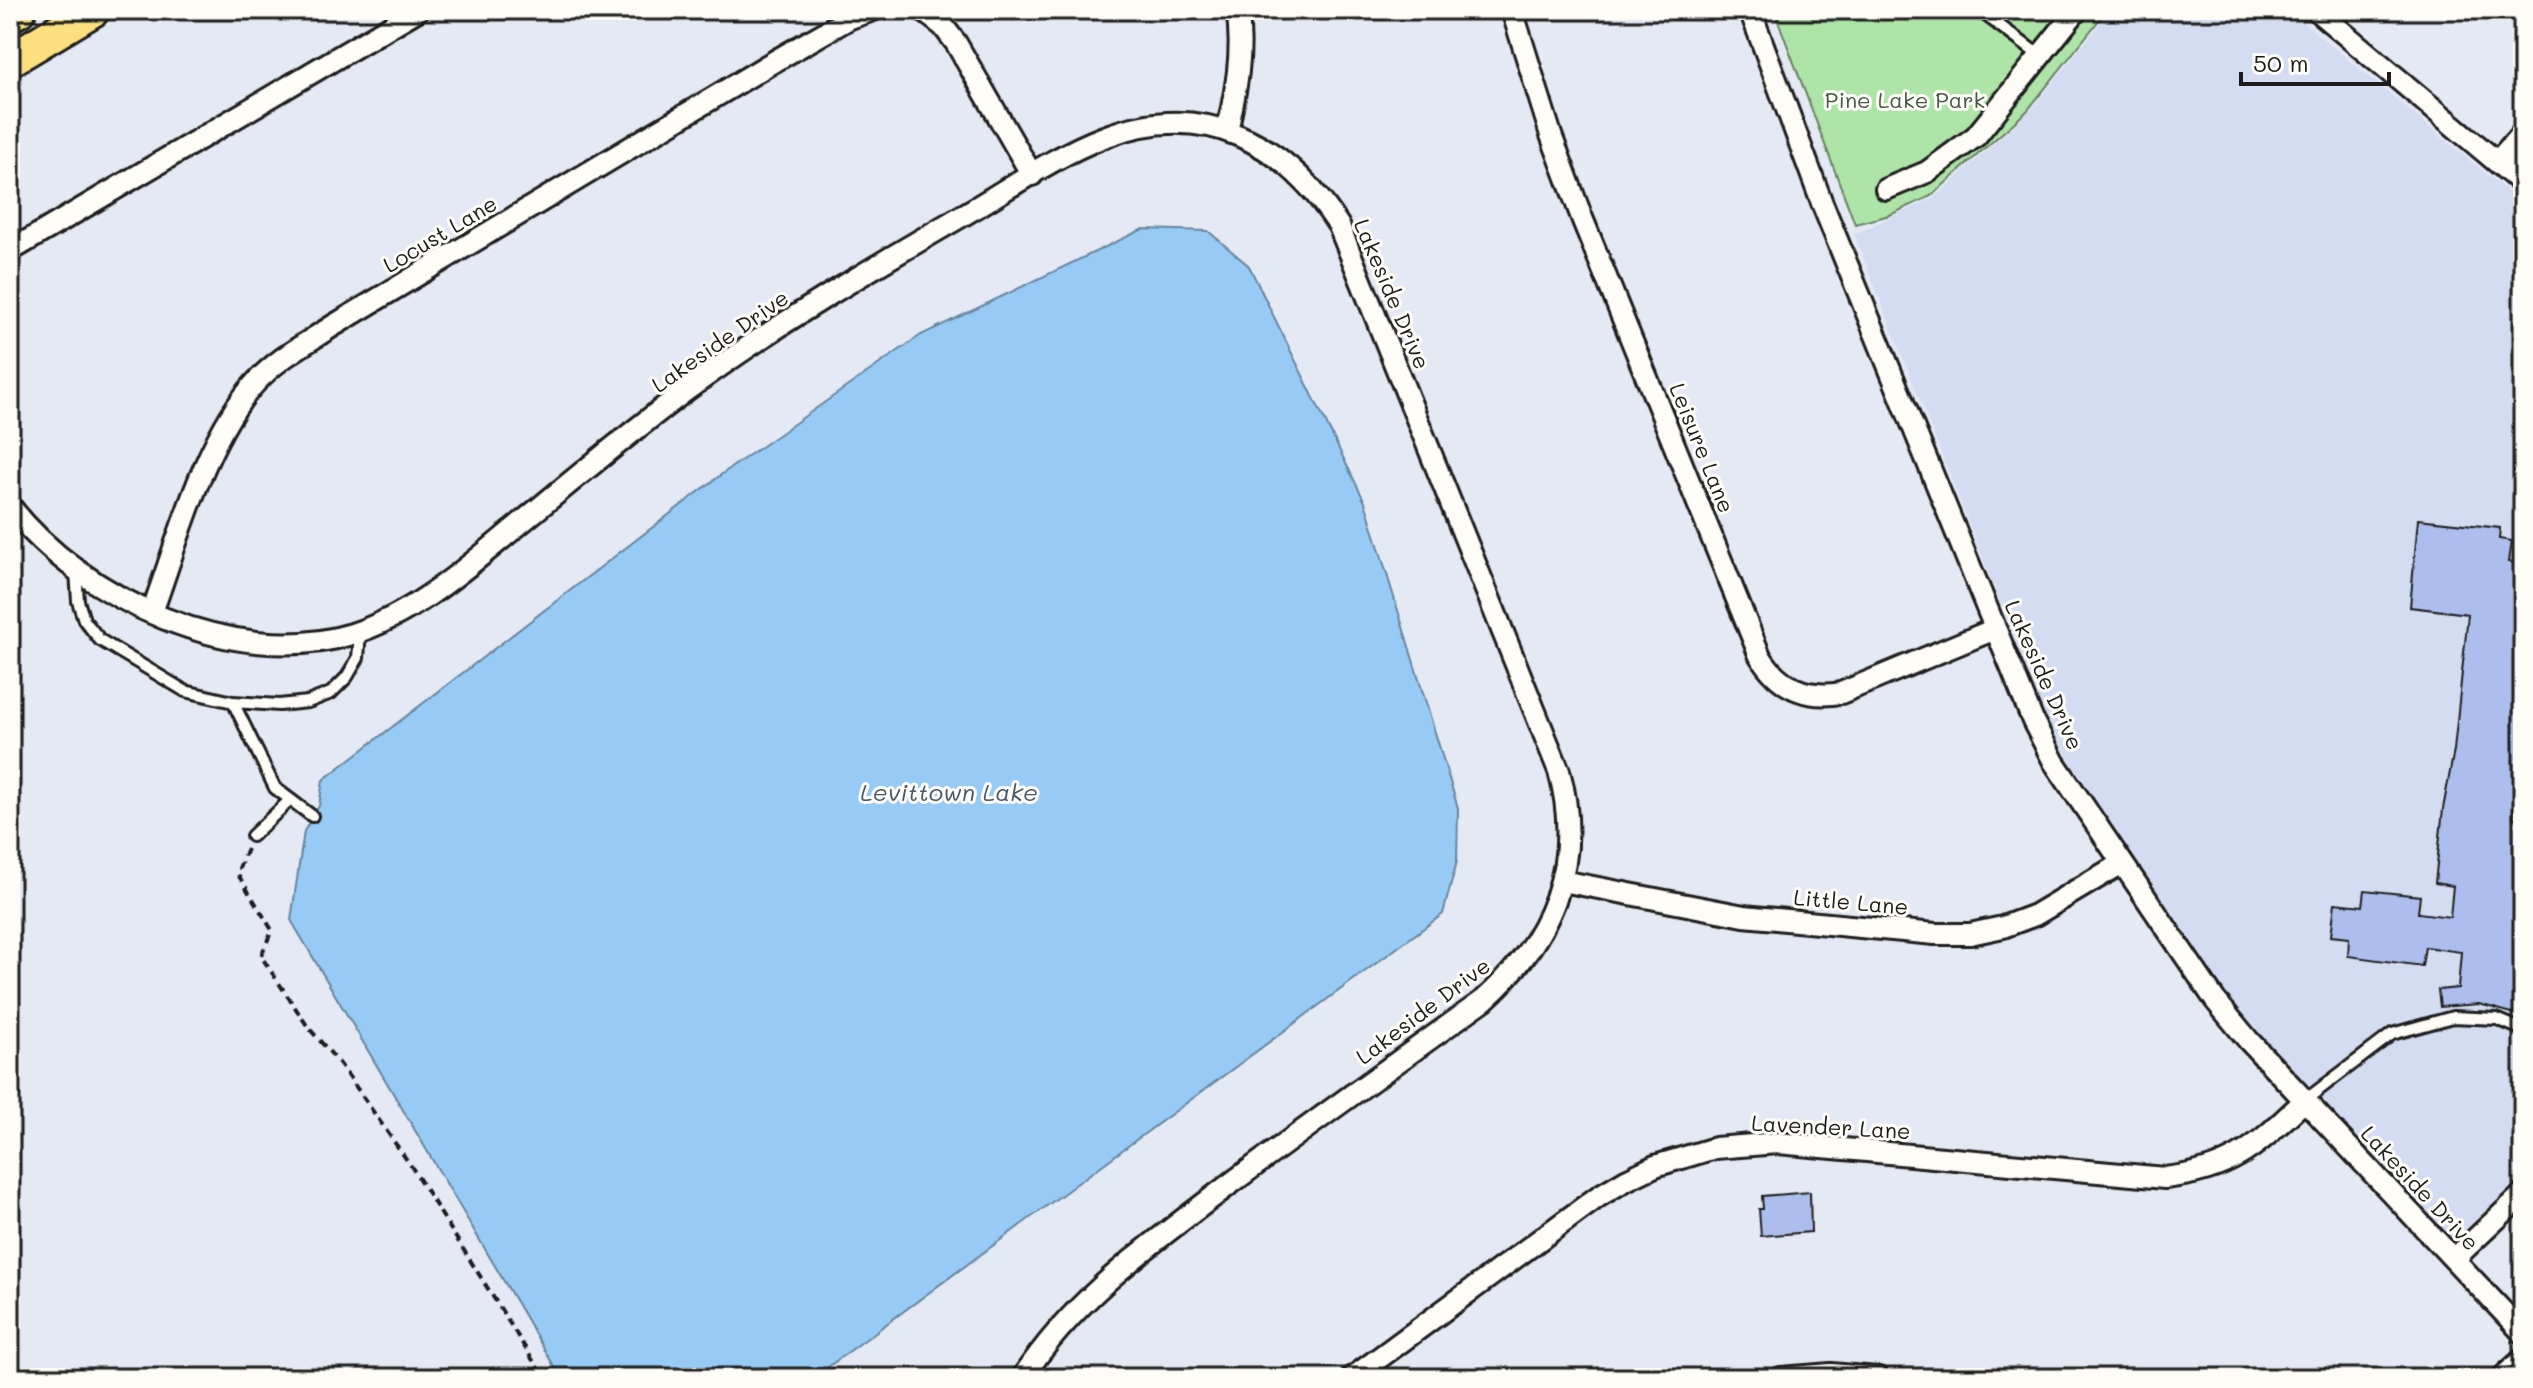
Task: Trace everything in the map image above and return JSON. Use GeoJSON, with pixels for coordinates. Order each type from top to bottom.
{"type":"FeatureCollection","features":[{"type":"Feature","properties":{"kind":"main road"},"geometry":{"type":"LineString","coordinates":[[10,15],[19,10]]}},
{"type":"Feature","properties":{"kind":"main road"},"geometry":{"type":"LineString","coordinates":[[10,60],[93,10]]}},
{"type":"Feature","properties":{"kind":"street"},"geometry":{"type":"LineString","coordinates":[[10,251],[418,10]]}},
{"type":"Feature","properties":{"kind":"street","name":"Locust Lane"},"geometry":{"type":"LineString","coordinates":[[152,612],[219,436],[238,405],[266,372],[331,327],[773,62],[850,18],[873,10]]}},
{"type":"Feature","properties":{"kind":"street"},"geometry":{"type":"LineString","coordinates":[[922,10],[943,26],[956,43],[1032,175]]}},
{"type":"Feature","properties":{"kind":"street"},"geometry":{"type":"LineString","coordinates":[[1227,131],[1239,61],[1237,10]]}},
{"type":"Feature","properties":{"kind":"street","name":"Leisure Lane"},"geometry":{"type":"LineString","coordinates":[[1512,10],[1551,135],[1582,218],[1768,670],[1780,681],[1801,692],[1825,696],[1841,693],[1995,629]]}},
{"type":"Feature","properties":{"kind":"street","name":"Lakeside Drive"},"geometry":{"type":"LineString","coordinates":[[1750,10],[1822,203],[2033,721],[2054,762],[2215,1000],[2304,1101],[2523,1333]]}},
{"type":"Feature","properties":{"kind":"street"},"geometry":{"type":"LineString","coordinates":[[1886,189],[1927,172],[1976,136],[2077,10]]}},
{"type":"Feature","properties":{"kind":"street"},"geometry":{"type":"LineString","coordinates":[[2316,10],[2523,184]]}},
{"type":"Feature","properties":{"kind":"street","name":"Lakeside Drive"},"geometry":{"type":"LineString","coordinates":[[10,506],[29,531],[76,571],[115,595],[207,632],[255,643],[318,642],[360,631],[413,605],[455,577],[687,390],[756,342],[882,262],[1081,146],[1143,125],[1184,123],[1227,131],[1267,148],[1288,164],[1308,183],[1339,226],[1559,771],[1568,816],[1568,851],[1562,881],[1540,934],[1505,981],[1484,1000],[1285,1143],[1124,1265],[1070,1314],[1022,1378]]}},
{"type":"Feature","properties":{"kind":"street"},"geometry":{"type":"LineString","coordinates":[[2497,162],[2523,132]]}},
{"type":"Feature","properties":{"kind":"street","name":"Little Lane"},"geometry":{"type":"LineString","coordinates":[[1562,881],[1744,916],[1935,934],[1970,934],[2003,927],[2035,915],[2122,863]]}},
{"type":"Feature","properties":{"kind":"street","name":"Lavender Lane"},"geometry":{"type":"LineString","coordinates":[[1352,1378],[1599,1196],[1655,1166],[1684,1156],[1746,1144],[1778,1143],[2165,1178],[2196,1175],[2234,1160],[2260,1142],[2304,1101]]}},
{"type":"Feature","properties":{"kind":"street"},"geometry":{"type":"LineString","coordinates":[[2454,1259],[2523,1194]]}},
{"type":"Feature","properties":{"kind":"street"},"geometry":{"type":"LineString","coordinates":[[2502,1378],[2523,1359]]}},
{"type":"Feature","properties":{"kind":"street"},"geometry":{"type":"LineString","coordinates":[[1781,1378],[1831,1374],[1878,1378]]}},
{"type":"Feature","properties":{"kind":"lane"},"geometry":{"type":"LineString","coordinates":[[1979,10],[2040,56]]}},
{"type":"Feature","properties":{"kind":"lane"},"geometry":{"type":"LineString","coordinates":[[76,571],[78,601],[84,620],[100,640],[185,691],[233,702],[279,705],[308,702],[331,693],[347,677],[358,658],[360,631]]}},
{"type":"Feature","properties":{"kind":"lane"},"geometry":{"type":"LineString","coordinates":[[233,702],[275,788],[312,816]]}},
{"type":"Feature","properties":{"kind":"lane"},"geometry":{"type":"LineString","coordinates":[[252,836],[289,801]]}},
{"type":"Feature","properties":{"kind":"lane"},"geometry":{"type":"LineString","coordinates":[[2304,1101],[2392,1034],[2453,1017],[2497,1019],[2523,1030]]}},
{"type":"Feature","properties":{"kind":"path"},"geometry":{"type":"LineString","coordinates":[[252,836],[237,873],[272,930],[261,956],[308,1027],[340,1064],[411,1166],[544,1378]]}},
{"type":"Feature","properties":{"kind":"shaded area"},"geometry":{"type":"Polygon","coordinates":[[[2111,10],[2288,10],[2523,204],[2523,1178],[2453,1240],[2236,1008],[2095,805],[2046,718],[1854,234],[1934,198],[2030,111],[2111,10]]]}},
{"type":"Feature","properties":{"kind":"green space","name":"Pine Lake Park"},"geometry":{"type":"Polygon","coordinates":[[[1774,10],[2107,10],[2027,111],[1931,196],[1890,215],[1855,224],[1774,10]]]}},
{"type":"Feature","properties":{"kind":"water","name":"Levittown Lake"},"geometry":{"type":"Polygon","coordinates":[[[1143,229],[1208,231],[1249,266],[1365,502],[1458,808],[1457,861],[1443,914],[813,1378],[561,1378],[291,920],[304,831],[319,806],[323,780],[722,474],[921,335],[1143,229]]]}},
{"type":"Feature","properties":{"kind":"building"},"geometry":{"type":"Polygon","coordinates":[[[2418,519],[2500,528],[2499,539],[2512,541],[2509,562],[2523,565],[2523,748],[2513,818],[2523,820],[2523,1016],[2479,1004],[2440,1007],[2438,990],[2458,988],[2461,952],[2425,947],[2422,966],[2348,956],[2349,938],[2331,936],[2335,903],[2363,906],[2365,890],[2420,896],[2418,913],[2450,917],[2453,886],[2435,883],[2443,809],[2454,750],[2468,614],[2410,607],[2418,519]]]}},
{"type":"Feature","properties":{"kind":"building"},"geometry":{"type":"Polygon","coordinates":[[[1810,1192],[1811,1232],[1761,1236],[1759,1209],[1763,1209],[1762,1196],[1810,1192]]]}}]}
